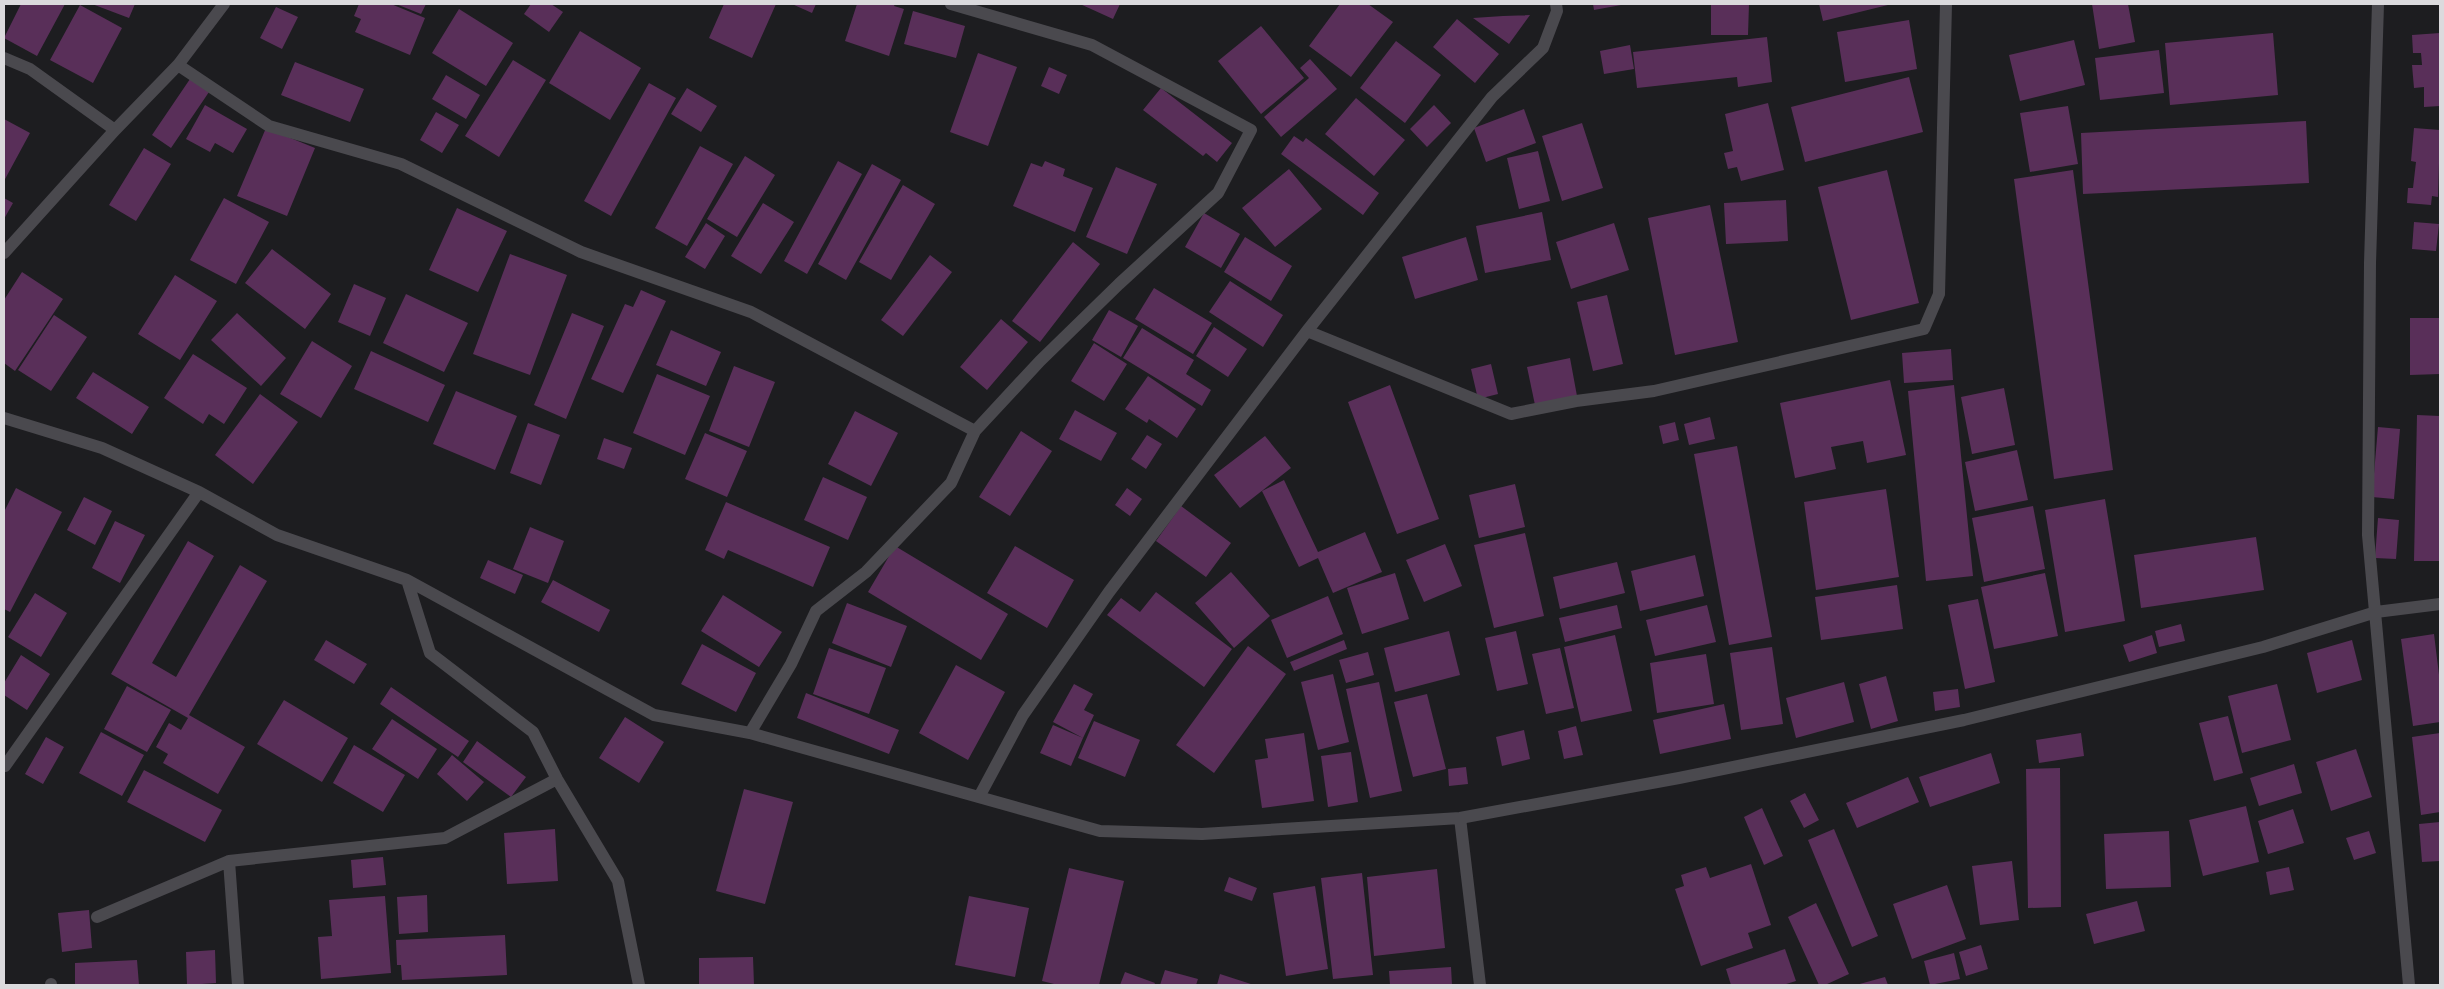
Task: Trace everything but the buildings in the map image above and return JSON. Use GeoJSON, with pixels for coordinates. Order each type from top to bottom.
{"type":"FeatureCollection","features":[{"type":"Feature","properties":{"kind":"street"},"geometry":{"type":"LineString","coordinates":[[4,253],[115,130],[178,65],[224,4]]}},
{"type":"Feature","properties":{"kind":"street"},"geometry":{"type":"LineString","coordinates":[[750,733],[791,664],[816,611],[866,572],[950,483],[974,431],[1040,361],[1218,193],[1251,130],[1092,46],[951,4]]}},
{"type":"Feature","properties":{"kind":"street"},"geometry":{"type":"LineString","coordinates":[[979,797],[1022,715],[1109,592],[1307,331],[1492,97],[1543,48],[1557,10],[1556,4]]}},
{"type":"Feature","properties":{"kind":"street"},"geometry":{"type":"LineString","coordinates":[[1307,331],[1511,414],[1576,400],[1654,391],[1867,340],[1924,329],[1939,294],[1946,4]]}},
{"type":"Feature","properties":{"kind":"street"},"geometry":{"type":"LineString","coordinates":[[2378,4],[2370,263],[2368,535],[2409,985]]}},
{"type":"Feature","properties":{"kind":"street"},"geometry":{"type":"LineString","coordinates":[[4,58],[30,69],[115,130]]}},
{"type":"Feature","properties":{"kind":"street"},"geometry":{"type":"LineString","coordinates":[[178,65],[269,126],[401,164],[580,252],[751,312],[974,431]]}},
{"type":"Feature","properties":{"kind":"street"},"geometry":{"type":"LineString","coordinates":[[4,418],[102,448],[199,492],[276,535],[407,580],[654,715],[750,733],[1100,831],[1202,834],[1460,818],[1678,778],[1964,720],[2263,647],[2376,612],[2440,604]]}},
{"type":"Feature","properties":{"kind":"street"},"geometry":{"type":"LineString","coordinates":[[5,766],[199,492]]}},
{"type":"Feature","properties":{"kind":"street"},"geometry":{"type":"LineString","coordinates":[[407,580],[430,654],[533,732],[557,779],[618,881],[640,985]]}},
{"type":"Feature","properties":{"kind":"street"},"geometry":{"type":"LineString","coordinates":[[97,917],[229,861],[445,838],[557,779]]}},
{"type":"Feature","properties":{"kind":"street"},"geometry":{"type":"LineString","coordinates":[[1460,818],[1480,985]]}},
{"type":"Feature","properties":{"kind":"street"},"geometry":{"type":"LineString","coordinates":[[229,861],[238,985]]}}]}
